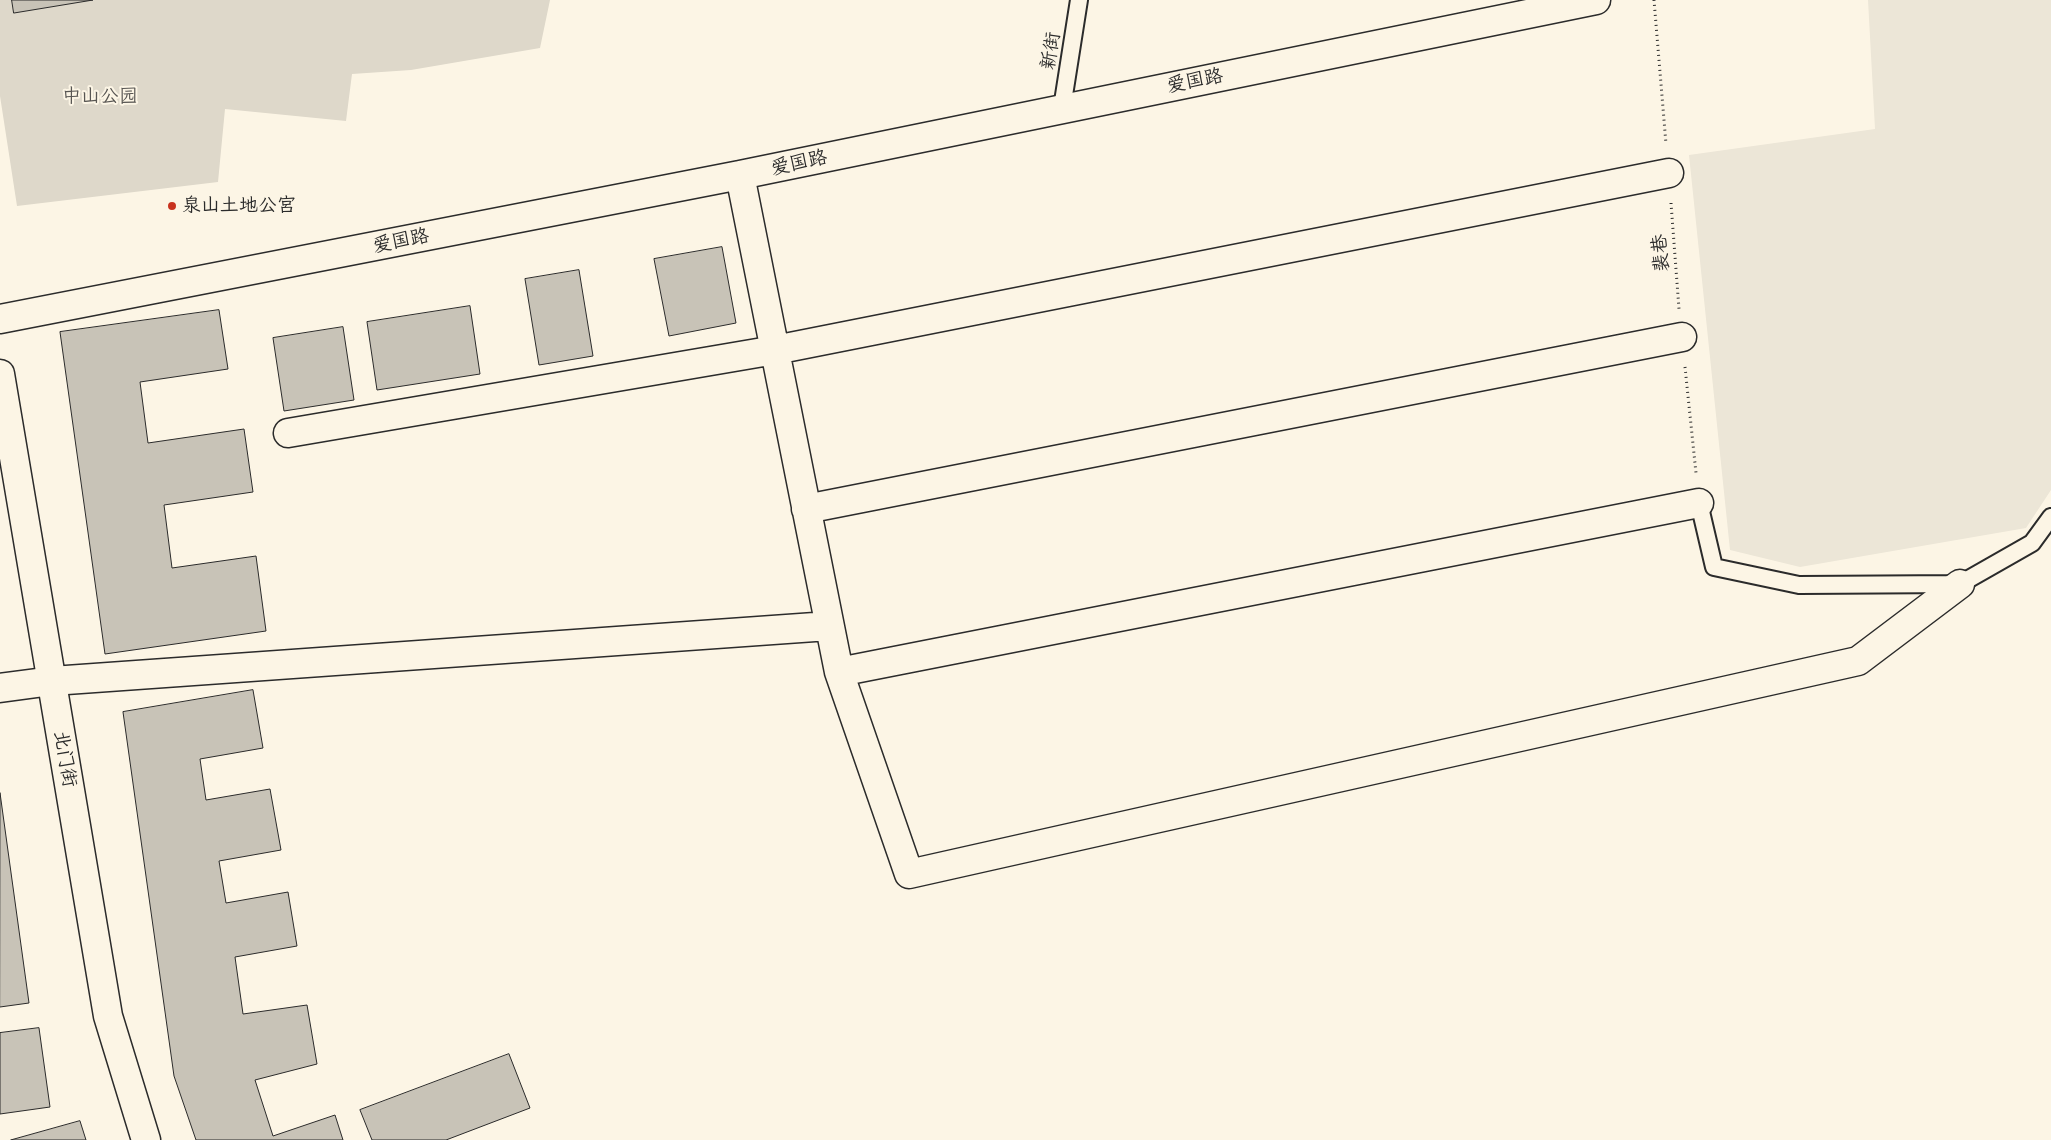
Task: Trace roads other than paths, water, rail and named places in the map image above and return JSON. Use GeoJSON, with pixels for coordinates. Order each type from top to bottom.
{"type":"FeatureCollection","features":[{"type":"Feature","properties":{"kind":"street","name":"爱国路"},"geometry":{"type":"LineString","coordinates":[[0,319],[740,175],[1596,0]]}},
{"type":"Feature","properties":{"kind":"street"},"geometry":{"type":"LineString","coordinates":[[288,433],[775,350],[1669,173]]}},
{"type":"Feature","properties":{"kind":"street"},"geometry":{"type":"LineString","coordinates":[[740,175],[839,672],[909,874],[1858,660],[1960,584]]}},
{"type":"Feature","properties":{"kind":"street"},"geometry":{"type":"LineString","coordinates":[[806,509],[1682,337]]}},
{"type":"Feature","properties":{"kind":"street","name":"北门街"},"geometry":{"type":"LineString","coordinates":[[0,374],[108,1016],[146,1140]]}},
{"type":"Feature","properties":{"kind":"street"},"geometry":{"type":"LineString","coordinates":[[839,672],[1699,503]]}},
{"type":"Feature","properties":{"kind":"street"},"geometry":{"type":"LineString","coordinates":[[0,688],[52,681],[829,626]]}},
{"type":"Feature","properties":{"kind":"lane","name":"新街"},"geometry":{"type":"LineString","coordinates":[[1062,108],[1078,0]]}},
{"type":"Feature","properties":{"kind":"lane"},"geometry":{"type":"LineString","coordinates":[[1699,503],[1714,567],[1800,585],[1960,584],[2032,543],[2051,517]]}},
{"type":"Feature","properties":{"kind":"place","name":"泉山土地公宫"},"geometry":{"type":"Point","coordinates":[172,206]}},
{"type":"Feature","properties":{"kind":"park label","name":"中山公园"},"geometry":{"type":"Point","coordinates":[100,97]}}]}
